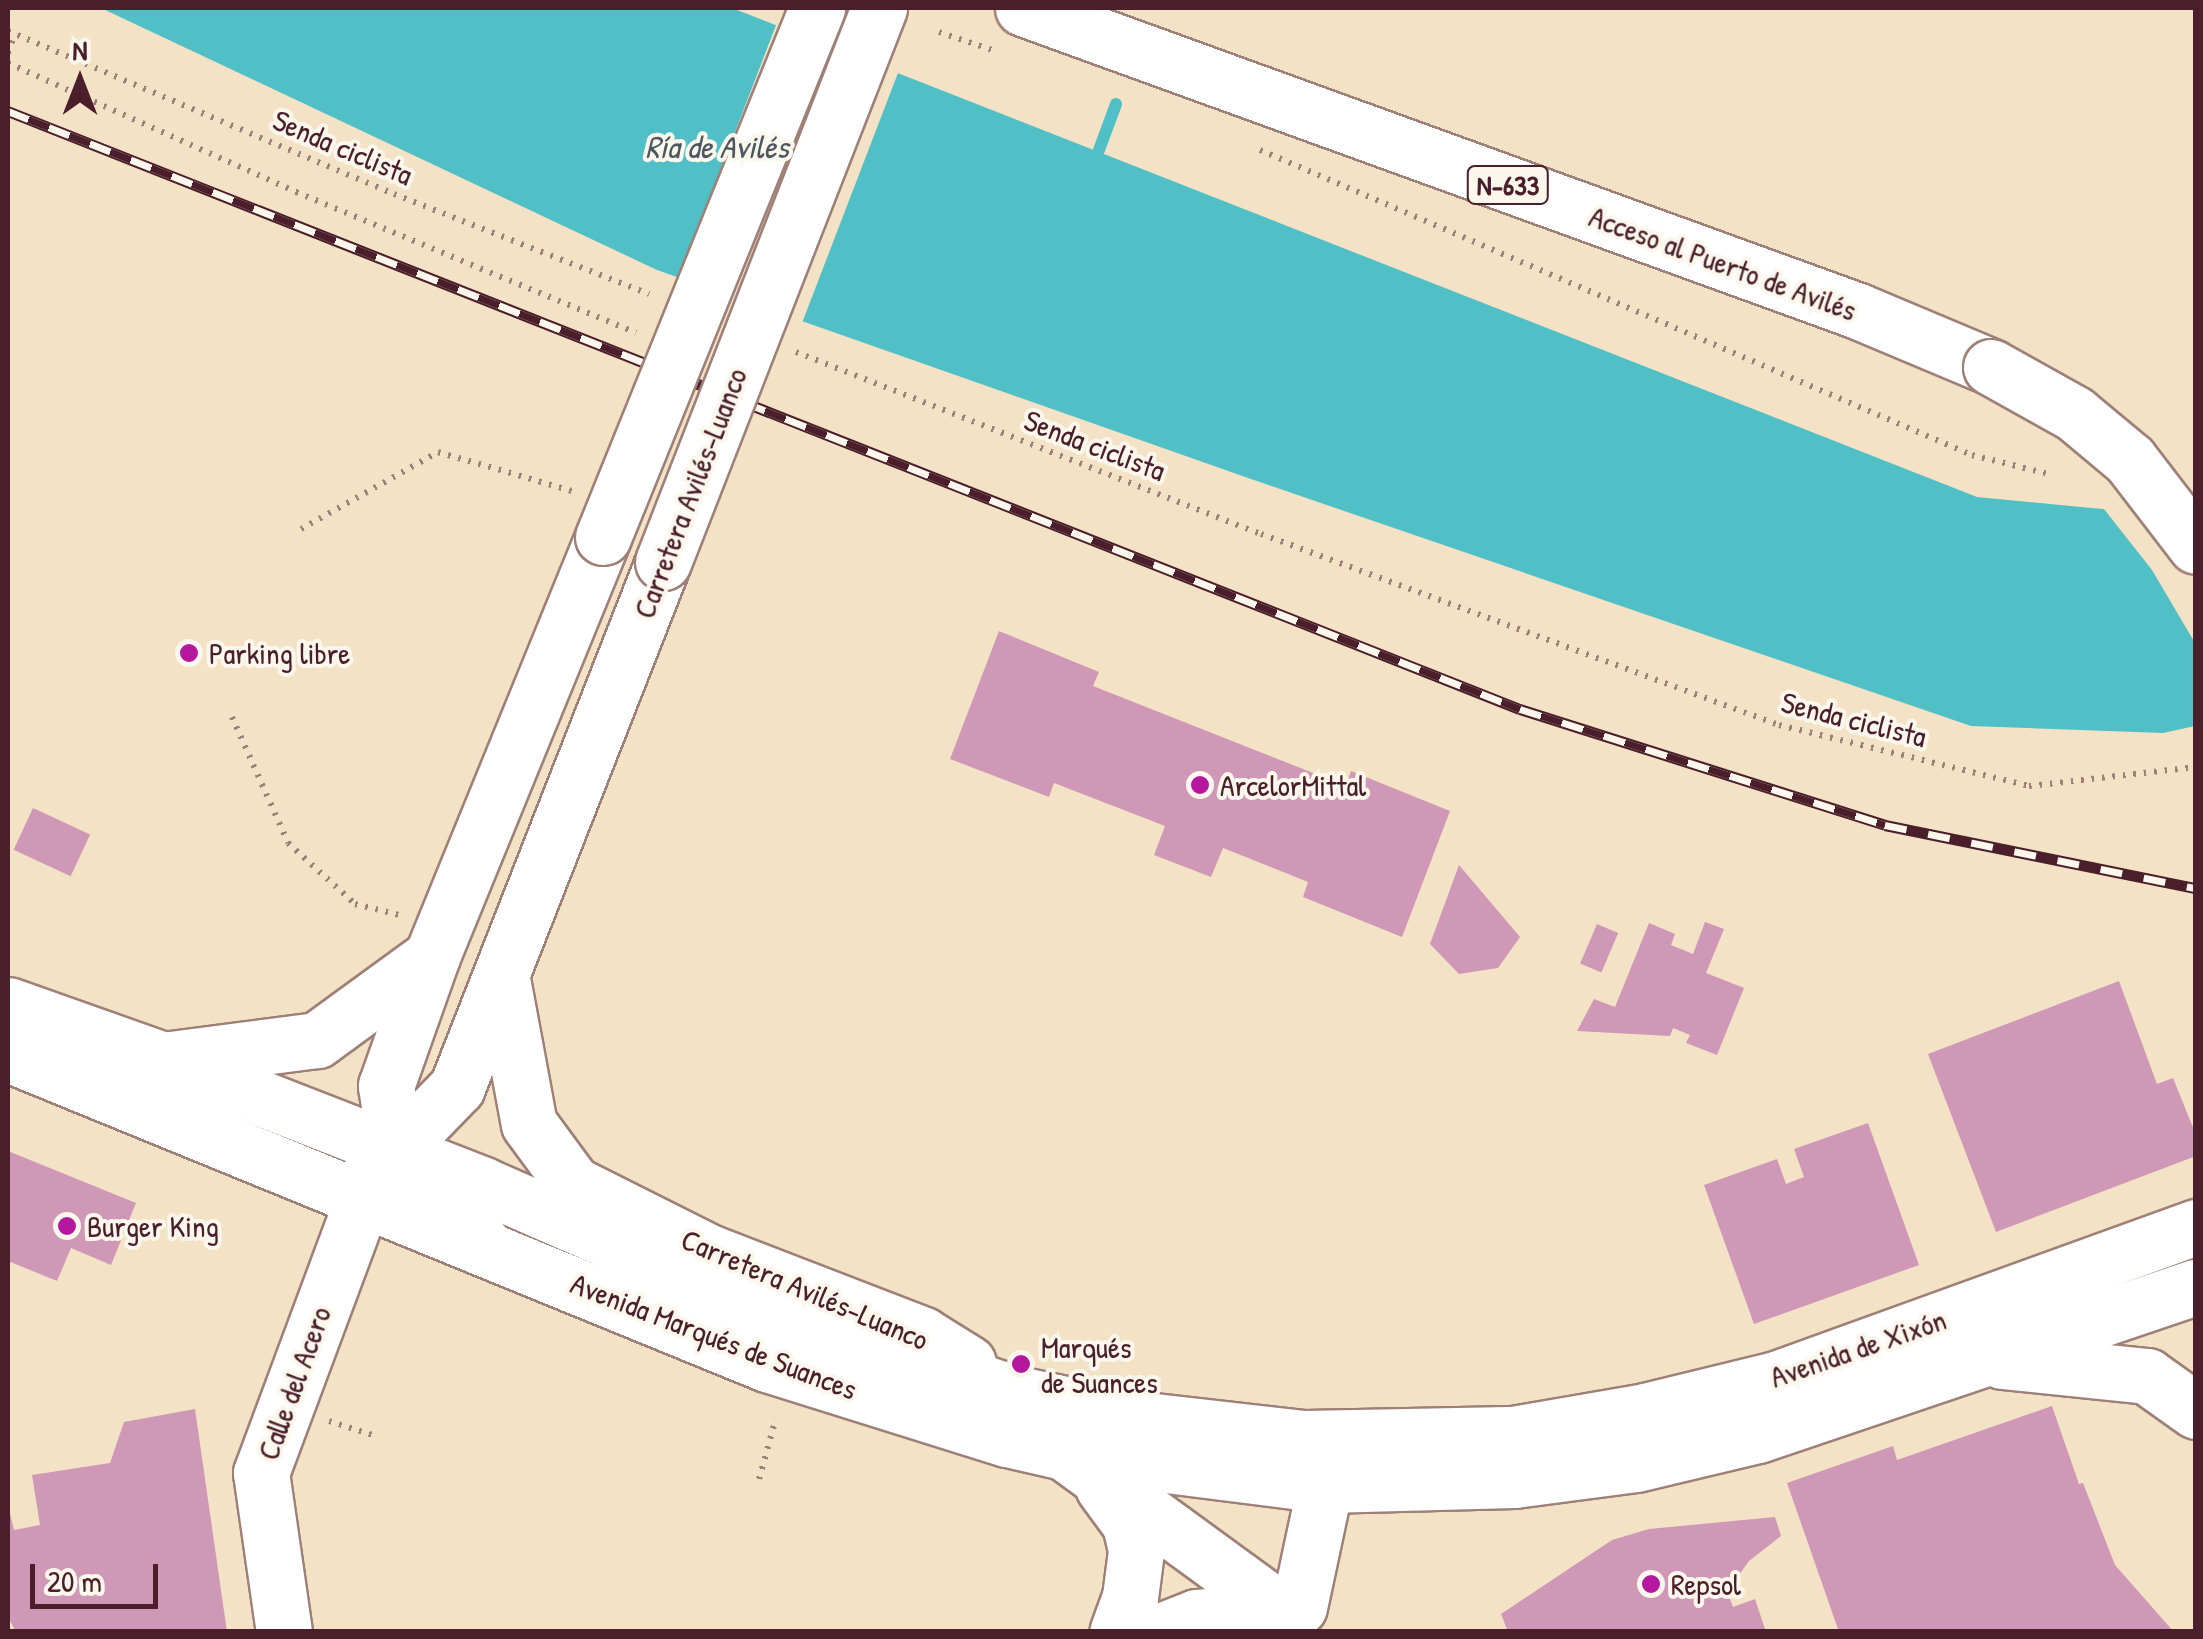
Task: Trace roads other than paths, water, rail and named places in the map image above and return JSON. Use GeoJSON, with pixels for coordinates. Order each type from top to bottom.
{"type":"FeatureCollection","features":[{"type":"Feature","properties":{"kind":"main road","name":"Carretera Avilés-Luanco"},"geometry":{"type":"LineString","coordinates":[[396,1150],[386,1086],[438,941],[817,8]]}},
{"type":"Feature","properties":{"kind":"main road","name":"Carretera Avilés-Luanco"},"geometry":{"type":"LineString","coordinates":[[396,1150],[457,1088],[879,8]]}},
{"type":"Feature","properties":{"kind":"main road","name":"Acceso al Puerto de Avilés"},"geometry":{"type":"LineString","coordinates":[[1017,32],[1858,311],[1991,367],[2074,414],[2130,460],[2196,546]]}},
{"type":"Feature","properties":{"kind":"main road"},"geometry":{"type":"LineString","coordinates":[[163,1060],[317,1040],[438,941]]}},
{"type":"Feature","properties":{"kind":"main road","name":"Carretera Avilés-Luanco"},"geometry":{"type":"LineString","coordinates":[[502,978],[529,1124],[573,1184],[711,1252],[923,1335],[1017,1394]]}},
{"type":"Feature","properties":{"kind":"main road","name":"Avenida Marqués de Suances"},"geometry":{"type":"LineString","coordinates":[[8,1005],[396,1150],[784,1316],[1017,1394],[1137,1419],[1513,1457]]}},
{"type":"Feature","properties":{"kind":"main road","name":"Avenida Marqués de Suances"},"geometry":{"type":"LineString","coordinates":[[8,1054],[789,1371],[1007,1439],[1064,1452],[1325,1484],[1513,1457]]}},
{"type":"Feature","properties":{"kind":"main road"},"geometry":{"type":"LineString","coordinates":[[263,1160],[396,1150],[485,1246]]}},
{"type":"Feature","properties":{"kind":"main road","name":"Calle del Acero"},"geometry":{"type":"LineString","coordinates":[[284,1632],[260,1472],[363,1198]]}},
{"type":"Feature","properties":{"kind":"main road","name":"Avenida de Xixón"},"geometry":{"type":"LineString","coordinates":[[1513,1457],[1645,1410],[1776,1378],[2196,1227]]}},
{"type":"Feature","properties":{"kind":"main road","name":"Avenida de Xixón"},"geometry":{"type":"LineString","coordinates":[[1513,1457],[1636,1464],[1758,1436],[2196,1287]]}},
{"type":"Feature","properties":{"kind":"main road"},"geometry":{"type":"LineString","coordinates":[[1984,1358],[2146,1376],[2196,1411]]}},
{"type":"Feature","properties":{"kind":"main road"},"geometry":{"type":"LineString","coordinates":[[1064,1452],[1303,1616]]}},
{"type":"Feature","properties":{"kind":"main road"},"geometry":{"type":"LineString","coordinates":[[1064,1452],[1111,1494],[1130,1524],[1136,1551],[1130,1597],[1117,1632]]}},
{"type":"Feature","properties":{"kind":"main road"},"geometry":{"type":"LineString","coordinates":[[1303,1616],[1325,1484]]}},
{"type":"Feature","properties":{"kind":"main road"},"geometry":{"type":"LineString","coordinates":[[1158,1632],[1196,1617],[1303,1616]]}},
{"type":"Feature","properties":{"kind":"water","name":"Ría de Avilés"},"geometry":{"type":"Polygon","coordinates":[[[101,8],[732,8],[1977,497],[2123,511],[2195,507],[2195,726],[2163,733],[1971,726],[657,270],[101,8]]]}},
{"type":"Feature","properties":{"kind":"waterway"},"geometry":{"type":"LineString","coordinates":[[1099,150],[1116,104]]}},
{"type":"Feature","properties":{"kind":"railway"},"geometry":{"type":"LineString","coordinates":[[8,111],[1520,709],[1885,825],[2196,888]]}},
{"type":"Feature","properties":{"kind":"place","name":"Parking libre"},"geometry":{"type":"Point","coordinates":[189,653]}},
{"type":"Feature","properties":{"kind":"place","name":"ArcelorMittal"},"geometry":{"type":"Point","coordinates":[1200,785]}},
{"type":"Feature","properties":{"kind":"place","name":"Burger King"},"geometry":{"type":"Point","coordinates":[67,1226]}},
{"type":"Feature","properties":{"kind":"place","name":"Marqués de Suances"},"geometry":{"type":"Point","coordinates":[1021,1364]}},
{"type":"Feature","properties":{"kind":"place","name":"Repsol"},"geometry":{"type":"Point","coordinates":[1651,1584]}}]}
